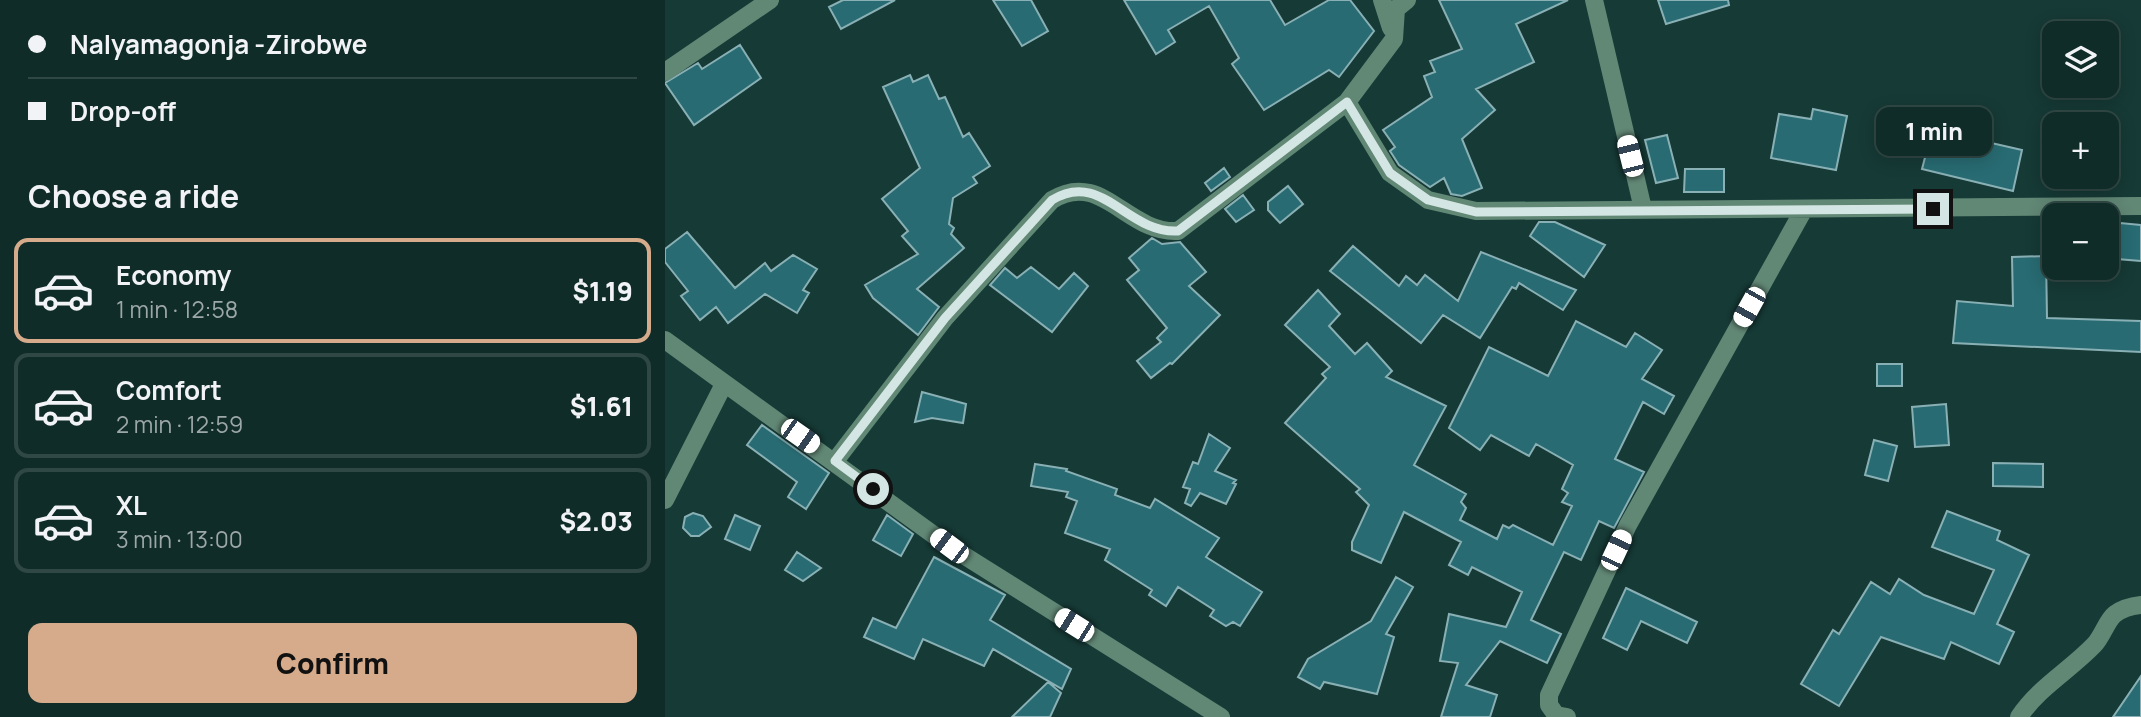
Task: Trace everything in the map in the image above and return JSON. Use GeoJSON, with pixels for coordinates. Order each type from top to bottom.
{"type":"FeatureCollection","features":[{"type":"Feature","properties":{"kind":"street"},"geometry":{"type":"LineString","coordinates":[[665,72],[770,0]]}},
{"type":"Feature","properties":{"kind":"street"},"geometry":{"type":"LineString","coordinates":[[1383,0],[1394,38]]}},
{"type":"Feature","properties":{"kind":"street"},"geometry":{"type":"LineString","coordinates":[[835,461],[945,318],[1052,200],[1064,193],[1087,190],[1148,228],[1178,231],[1347,102],[1394,38],[1396,9],[1407,0]]}},
{"type":"Feature","properties":{"kind":"street"},"geometry":{"type":"LineString","coordinates":[[1594,0],[1643,209]]}},
{"type":"Feature","properties":{"kind":"street"},"geometry":{"type":"LineString","coordinates":[[1347,102],[1390,173],[1428,200],[1476,212],[2141,206]]}},
{"type":"Feature","properties":{"kind":"street"},"geometry":{"type":"LineString","coordinates":[[1567,717],[1556,715],[1549,705],[1549,695],[1622,538],[1803,211]]}},
{"type":"Feature","properties":{"kind":"street"},"geometry":{"type":"LineString","coordinates":[[665,340],[949,546],[1221,717]]}},
{"type":"Feature","properties":{"kind":"street"},"geometry":{"type":"LineString","coordinates":[[665,500],[724,383]]}},
{"type":"Feature","properties":{"kind":"street"},"geometry":{"type":"LineString","coordinates":[[2019,717],[2044,687],[2070,670],[2096,643],[2113,615],[2141,605]]}},
{"type":"Feature","properties":{"kind":"building"},"geometry":{"type":"Polygon","coordinates":[[[843,0],[895,0],[841,29],[829,7],[843,0]]]}},
{"type":"Feature","properties":{"kind":"building"},"geometry":{"type":"Polygon","coordinates":[[[993,0],[1031,0],[1048,31],[1022,46],[993,0]]]}},
{"type":"Feature","properties":{"kind":"building"},"geometry":{"type":"Polygon","coordinates":[[[1124,0],[1270,0],[1285,25],[1329,0],[1350,0],[1374,31],[1339,77],[1329,70],[1264,110],[1232,64],[1239,58],[1209,6],[1168,30],[1175,42],[1156,54],[1124,0]]]}},
{"type":"Feature","properties":{"kind":"building"},"geometry":{"type":"Polygon","coordinates":[[[1439,0],[1568,0],[1516,24],[1534,62],[1476,89],[1495,110],[1462,139],[1482,188],[1462,196],[1451,194],[1444,178],[1430,187],[1399,165],[1390,151],[1395,147],[1383,130],[1432,97],[1424,76],[1435,72],[1430,61],[1462,49],[1439,0]]]}},
{"type":"Feature","properties":{"kind":"building"},"geometry":{"type":"Polygon","coordinates":[[[1658,0],[1728,0],[1729,5],[1666,24],[1658,0]]]}},
{"type":"Feature","properties":{"kind":"building"},"geometry":{"type":"Polygon","coordinates":[[[740,45],[761,78],[694,125],[665,83],[698,63],[702,69],[740,45]]]}},
{"type":"Feature","properties":{"kind":"building"},"geometry":{"type":"Polygon","coordinates":[[[910,75],[913,82],[928,75],[939,99],[945,97],[963,137],[969,133],[990,166],[973,177],[977,183],[953,198],[949,224],[954,228],[951,234],[964,248],[917,289],[939,307],[918,335],[873,298],[865,285],[918,254],[902,236],[908,231],[882,199],[920,168],[883,87],[910,75]]]}},
{"type":"Feature","properties":{"kind":"building"},"geometry":{"type":"Polygon","coordinates":[[[1813,109],[1847,116],[1836,170],[1771,158],[1779,114],[1811,119],[1813,109]]]}},
{"type":"Feature","properties":{"kind":"building"},"geometry":{"type":"Polygon","coordinates":[[[1667,135],[1678,178],[1656,183],[1645,140],[1667,135]]]}},
{"type":"Feature","properties":{"kind":"building"},"geometry":{"type":"Polygon","coordinates":[[[1974,139],[2022,150],[2013,191],[1922,169],[1928,146],[1970,157],[1974,139]]]}},
{"type":"Feature","properties":{"kind":"building"},"geometry":{"type":"Polygon","coordinates":[[[1224,168],[1230,177],[1211,191],[1205,183],[1224,168]]]}},
{"type":"Feature","properties":{"kind":"building"},"geometry":{"type":"Polygon","coordinates":[[[1685,169],[1724,169],[1724,192],[1684,192],[1685,169]]]}},
{"type":"Feature","properties":{"kind":"building"},"geometry":{"type":"Polygon","coordinates":[[[1288,186],[1303,204],[1280,223],[1268,210],[1268,202],[1288,186]]]}},
{"type":"Feature","properties":{"kind":"building"},"geometry":{"type":"Polygon","coordinates":[[[1243,195],[1254,210],[1236,222],[1225,209],[1243,195]]]}},
{"type":"Feature","properties":{"kind":"building"},"geometry":{"type":"Polygon","coordinates":[[[1539,222],[1555,222],[1605,245],[1584,277],[1530,236],[1539,222]]]}},
{"type":"Feature","properties":{"kind":"building"},"geometry":{"type":"Polygon","coordinates":[[[2120,223],[2141,225],[2141,261],[2119,259],[2120,223]]]}},
{"type":"Feature","properties":{"kind":"building"},"geometry":{"type":"Polygon","coordinates":[[[687,232],[735,288],[765,263],[771,271],[793,255],[817,269],[803,290],[809,293],[797,313],[765,294],[728,323],[716,307],[700,320],[681,296],[688,291],[665,262],[665,249],[687,232]]]}},
{"type":"Feature","properties":{"kind":"building"},"geometry":{"type":"Polygon","coordinates":[[[1152,238],[1162,244],[1180,242],[1206,272],[1189,286],[1220,315],[1172,364],[1151,378],[1137,361],[1161,342],[1157,338],[1167,328],[1127,280],[1139,270],[1129,258],[1152,238]]]}},
{"type":"Feature","properties":{"kind":"building"},"geometry":{"type":"Polygon","coordinates":[[[1353,246],[1399,286],[1406,276],[1417,285],[1425,275],[1458,301],[1481,252],[1576,290],[1563,310],[1519,283],[1516,289],[1512,287],[1480,338],[1443,315],[1421,343],[1330,271],[1353,246]]]}},
{"type":"Feature","properties":{"kind":"building"},"geometry":{"type":"Polygon","coordinates":[[[2042,256],[2042,280],[2046,280],[2047,318],[2141,321],[2141,352],[1953,343],[1957,301],[2013,306],[2012,257],[2042,256]]]}},
{"type":"Feature","properties":{"kind":"building"},"geometry":{"type":"Polygon","coordinates":[[[1031,267],[1059,289],[1074,273],[1088,286],[1052,332],[990,285],[1005,268],[1017,278],[1031,267]]]}},
{"type":"Feature","properties":{"kind":"building"},"geometry":{"type":"Polygon","coordinates":[[[1318,290],[1340,314],[1329,326],[1355,354],[1367,343],[1392,371],[1386,377],[1446,406],[1414,465],[1466,494],[1461,502],[1466,508],[1460,520],[1497,539],[1503,525],[1509,528],[1513,525],[1553,545],[1572,506],[1562,502],[1568,493],[1562,489],[1573,465],[1536,444],[1529,456],[1491,435],[1480,450],[1449,428],[1489,347],[1548,376],[1576,321],[1626,347],[1635,333],[1662,350],[1642,379],[1674,396],[1664,414],[1643,402],[1615,459],[1644,472],[1614,528],[1599,521],[1581,560],[1564,552],[1531,620],[1561,634],[1547,663],[1500,641],[1466,685],[1497,695],[1490,717],[1441,717],[1458,663],[1440,661],[1449,614],[1506,627],[1522,592],[1472,567],[1468,575],[1449,565],[1461,542],[1404,512],[1381,563],[1352,550],[1352,542],[1369,505],[1356,492],[1360,489],[1285,423],[1326,378],[1322,374],[1330,367],[1285,325],[1318,290]]]}},
{"type":"Feature","properties":{"kind":"building"},"geometry":{"type":"Polygon","coordinates":[[[1877,364],[1902,364],[1902,386],[1877,386],[1877,364]]]}},
{"type":"Feature","properties":{"kind":"building"},"geometry":{"type":"Polygon","coordinates":[[[922,392],[966,404],[963,423],[932,418],[915,422],[922,392]]]}},
{"type":"Feature","properties":{"kind":"building"},"geometry":{"type":"Polygon","coordinates":[[[1946,404],[1949,445],[1915,447],[1912,407],[1946,404]]]}},
{"type":"Feature","properties":{"kind":"building"},"geometry":{"type":"Polygon","coordinates":[[[762,425],[829,473],[806,509],[788,497],[797,482],[747,445],[762,425]]]}},
{"type":"Feature","properties":{"kind":"building"},"geometry":{"type":"Polygon","coordinates":[[[1209,434],[1230,448],[1215,471],[1236,480],[1233,483],[1236,484],[1226,504],[1200,493],[1191,506],[1185,503],[1190,489],[1183,487],[1193,462],[1198,464],[1209,434]]]}},
{"type":"Feature","properties":{"kind":"building"},"geometry":{"type":"Polygon","coordinates":[[[1874,440],[1897,446],[1888,481],[1865,475],[1874,440]]]}},
{"type":"Feature","properties":{"kind":"building"},"geometry":{"type":"Polygon","coordinates":[[[1993,463],[2043,464],[2043,487],[1993,486],[1993,463]]]}},
{"type":"Feature","properties":{"kind":"building"},"geometry":{"type":"Polygon","coordinates":[[[1035,464],[1067,469],[1066,471],[1117,489],[1115,495],[1150,508],[1155,499],[1219,538],[1206,557],[1262,592],[1240,626],[1233,622],[1226,626],[1210,616],[1214,610],[1178,587],[1166,606],[1149,595],[1152,590],[1105,560],[1110,549],[1065,533],[1077,501],[1066,497],[1068,492],[1031,486],[1035,464]]]}},
{"type":"Feature","properties":{"kind":"building"},"geometry":{"type":"Polygon","coordinates":[[[1947,511],[2000,531],[1997,540],[2029,555],[1997,624],[2014,632],[1999,664],[1951,642],[1944,659],[1881,637],[1839,706],[1801,684],[1833,630],[1839,634],[1871,582],[1890,594],[1899,579],[1924,595],[1974,614],[1994,570],[1932,547],[1947,511]]]}},
{"type":"Feature","properties":{"kind":"building"},"geometry":{"type":"Polygon","coordinates":[[[693,513],[703,516],[711,527],[699,536],[691,536],[683,528],[685,517],[693,513]]]}},
{"type":"Feature","properties":{"kind":"building"},"geometry":{"type":"Polygon","coordinates":[[[735,515],[760,526],[750,550],[725,539],[735,515]]]}},
{"type":"Feature","properties":{"kind":"building"},"geometry":{"type":"Polygon","coordinates":[[[887,515],[913,534],[901,556],[873,540],[887,515]]]}},
{"type":"Feature","properties":{"kind":"building"},"geometry":{"type":"Polygon","coordinates":[[[797,552],[821,568],[803,581],[785,570],[797,552]]]}},
{"type":"Feature","properties":{"kind":"building"},"geometry":{"type":"Polygon","coordinates":[[[934,557],[1005,595],[990,620],[1071,669],[1062,689],[993,649],[984,666],[923,639],[914,659],[864,637],[873,618],[896,628],[934,557]]]}},
{"type":"Feature","properties":{"kind":"building"},"geometry":{"type":"Polygon","coordinates":[[[1396,577],[1413,587],[1386,634],[1394,637],[1377,694],[1324,682],[1320,689],[1298,677],[1308,659],[1371,621],[1396,577]]]}},
{"type":"Feature","properties":{"kind":"building"},"geometry":{"type":"Polygon","coordinates":[[[1626,588],[1697,622],[1687,643],[1641,621],[1627,650],[1603,638],[1626,588]]]}},
{"type":"Feature","properties":{"kind":"building"},"geometry":{"type":"Polygon","coordinates":[[[2141,676],[2141,717],[2113,717],[2141,676]]]}},
{"type":"Feature","properties":{"kind":"building"},"geometry":{"type":"Polygon","coordinates":[[[1048,682],[1061,693],[1050,717],[1012,717],[1048,682]]]}},
{"type":"Feature","properties":{"kind":"route"},"geometry":{"type":"LineString","coordinates":[[873,489],[835,461],[945,318],[1052,200],[1064,193],[1087,190],[1148,228],[1164,232],[1178,231],[1347,102],[1390,173],[1428,200],[1476,212],[1933,209]]}}]}
